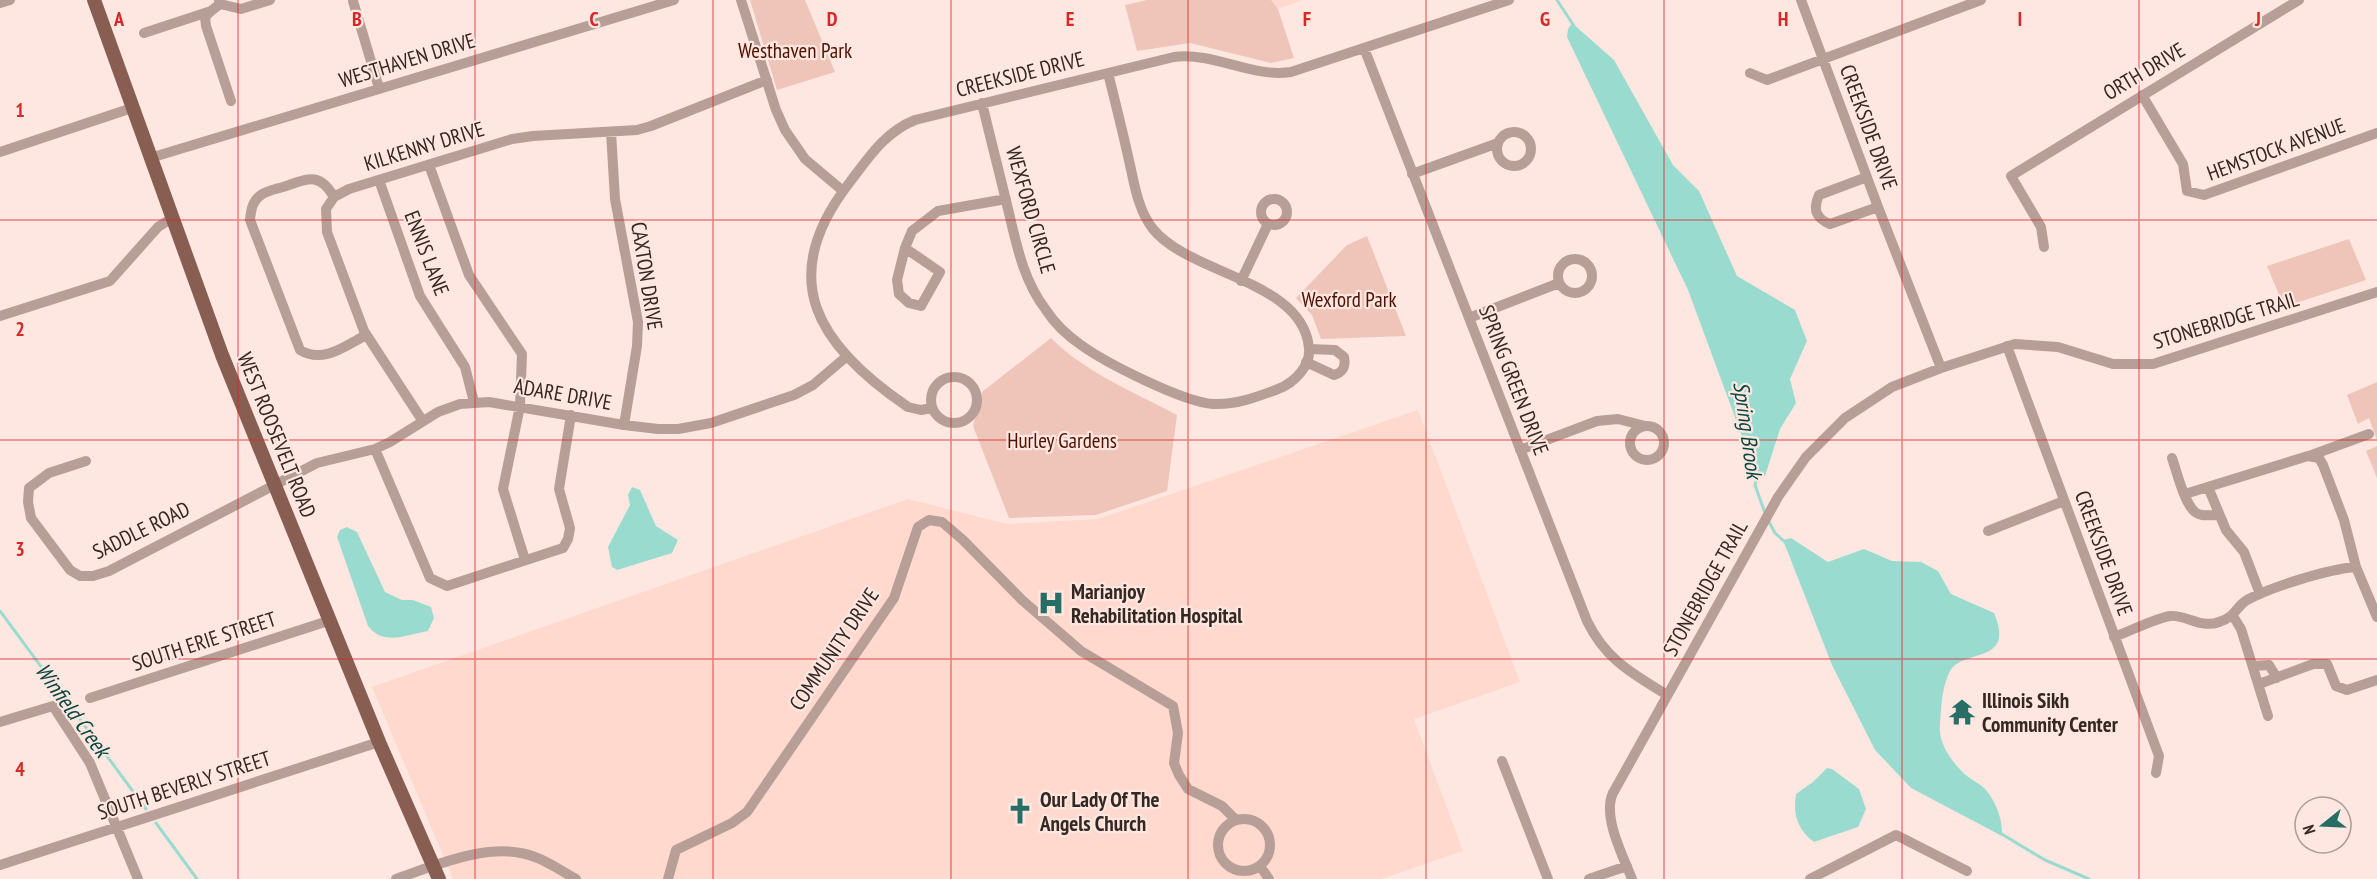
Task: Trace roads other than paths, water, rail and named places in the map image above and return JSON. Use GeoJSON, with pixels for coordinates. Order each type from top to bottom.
{"type":"FeatureCollection","features":[{"type":"Feature","properties":{"kind":"main road","name":"WEST ROOSEVELT ROAD"},"geometry":{"type":"LineString","coordinates":[[94,0],[222,355],[379,742],[439,879]]}},
{"type":"Feature","properties":{"kind":"street"},"geometry":{"type":"LineString","coordinates":[[0,3],[10,0]]}},
{"type":"Feature","properties":{"kind":"street"},"geometry":{"type":"LineString","coordinates":[[231,101],[205,17],[220,2],[241,9],[270,0]]}},
{"type":"Feature","properties":{"kind":"street"},"geometry":{"type":"LineString","coordinates":[[353,0],[379,88]]}},
{"type":"Feature","properties":{"kind":"street","name":"WESTHAVEN DRIVE"},"geometry":{"type":"LineString","coordinates":[[150,158],[647,4],[674,0]]}},
{"type":"Feature","properties":{"kind":"street"},"geometry":{"type":"LineString","coordinates":[[741,0],[780,119],[791,141],[806,159],[843,191]]}},
{"type":"Feature","properties":{"kind":"street","name":"CREEKSIDE DRIVE"},"geometry":{"type":"LineString","coordinates":[[932,408],[921,410],[908,407],[846,357],[822,323],[813,293],[812,258],[817,237],[843,191],[878,146],[896,129],[915,120],[1174,57],[1190,56],[1258,71],[1282,73],[1299,70],[1509,0]]}},
{"type":"Feature","properties":{"kind":"street","name":"CREEKSIDE DRIVE"},"geometry":{"type":"LineString","coordinates":[[1801,0],[1941,368]]}},
{"type":"Feature","properties":{"kind":"street"},"geometry":{"type":"LineString","coordinates":[[1750,73],[1767,80],[1981,0]]}},
{"type":"Feature","properties":{"kind":"street","name":"ORTH DRIVE"},"geometry":{"type":"LineString","coordinates":[[2044,247],[2041,227],[2011,176],[2299,0]]}},
{"type":"Feature","properties":{"kind":"street"},"geometry":{"type":"LineString","coordinates":[[144,33],[211,11]]}},
{"type":"Feature","properties":{"kind":"street","name":"SPRING GREEN DRIVE"},"geometry":{"type":"LineString","coordinates":[[1364,48],[1593,633],[1615,661],[1667,695]]}},
{"type":"Feature","properties":{"kind":"street"},"geometry":{"type":"LineString","coordinates":[[1108,73],[1139,199],[1146,218],[1161,237],[1177,249],[1264,292],[1292,312],[1306,336],[1309,349],[1335,350],[1344,357],[1345,364],[1343,370],[1334,375],[1306,362]]}},
{"type":"Feature","properties":{"kind":"street","name":"KILKENNY DRIVE"},"geometry":{"type":"LineString","coordinates":[[334,197],[349,189],[523,137],[611,132],[651,126],[767,80]]}},
{"type":"Feature","properties":{"kind":"street","name":"HEMSTOCK AVENUE"},"geometry":{"type":"LineString","coordinates":[[2142,95],[2183,164],[2187,191],[2204,195],[2377,133]]}},
{"type":"Feature","properties":{"kind":"street","name":"WEXFORD CIRCLE"},"geometry":{"type":"LineString","coordinates":[[982,104],[1023,267],[1038,300],[1063,330],[1098,357],[1189,399],[1214,404],[1241,402],[1284,387],[1301,373],[1309,349]]}},
{"type":"Feature","properties":{"kind":"street"},"geometry":{"type":"LineString","coordinates":[[0,152],[132,108]]}},
{"type":"Feature","properties":{"kind":"street","name":"CAXTON DRIVE"},"geometry":{"type":"LineString","coordinates":[[611,132],[615,199],[638,322],[637,346],[624,425]]}},
{"type":"Feature","properties":{"kind":"street"},"geometry":{"type":"LineString","coordinates":[[1412,174],[1498,143]]}},
{"type":"Feature","properties":{"kind":"street"},"geometry":{"type":"LineString","coordinates":[[429,165],[469,275],[522,354],[520,406],[503,489],[525,560]]}},
{"type":"Feature","properties":{"kind":"street"},"geometry":{"type":"LineString","coordinates":[[1868,177],[1819,195],[1815,204],[1815,213],[1821,220],[1830,224],[1878,207]]}},
{"type":"Feature","properties":{"kind":"street"},"geometry":{"type":"LineString","coordinates":[[366,335],[330,354],[318,357],[309,356],[300,350],[250,220],[252,205],[261,194],[311,178],[320,180],[328,186],[334,197],[326,209],[327,232],[358,320],[422,420]]}},
{"type":"Feature","properties":{"kind":"street","name":"ENNIS LANE"},"geometry":{"type":"LineString","coordinates":[[379,180],[420,296],[465,367],[474,402]]}},
{"type":"Feature","properties":{"kind":"street"},"geometry":{"type":"LineString","coordinates":[[905,248],[940,272],[921,306],[909,303],[899,294],[897,280],[905,248],[912,231],[939,212],[1006,199]]}},
{"type":"Feature","properties":{"kind":"street"},"geometry":{"type":"LineString","coordinates":[[0,316],[110,281],[158,227],[172,218]]}},
{"type":"Feature","properties":{"kind":"street"},"geometry":{"type":"LineString","coordinates":[[1241,281],[1268,224]]}},
{"type":"Feature","properties":{"kind":"street"},"geometry":{"type":"LineString","coordinates":[[1469,318],[1559,283]]}},
{"type":"Feature","properties":{"kind":"street","name":"STONEBRIDGE TRAIL"},"geometry":{"type":"LineString","coordinates":[[1632,879],[1614,832],[1609,800],[1778,497],[1806,457],[1845,418],[1892,387],[2015,344],[2046,345],[2113,364],[2153,364],[2173,360],[2377,292]]}},
{"type":"Feature","properties":{"kind":"street","name":"CREEKSIDE DRIVE"},"geometry":{"type":"LineString","coordinates":[[2007,346],[2159,756],[2156,773]]}},
{"type":"Feature","properties":{"kind":"street","name":"ADARE DRIVE"},"geometry":{"type":"LineString","coordinates":[[274,484],[317,463],[375,449],[396,439],[422,420],[445,409],[474,402],[520,406],[624,425],[678,429],[711,423],[794,395],[813,385],[846,357]]}},
{"type":"Feature","properties":{"kind":"street","name":"CREEKSIDE DRIVE"},"geometry":{"type":"LineString","coordinates":[[946,378],[963,379],[971,384],[976,392],[975,410],[962,422],[945,421],[937,416],[932,408],[933,391],[938,383],[946,378]]}},
{"type":"Feature","properties":{"kind":"street"},"geometry":{"type":"LineString","coordinates":[[375,449],[430,578],[447,586],[563,548],[570,528],[559,489],[571,416]]}},
{"type":"Feature","properties":{"kind":"street"},"geometry":{"type":"LineString","coordinates":[[1520,450],[1597,421],[1618,419],[1645,426]]}},
{"type":"Feature","properties":{"kind":"street"},"geometry":{"type":"LineString","coordinates":[[2185,494],[2317,460],[2323,457],[2328,449],[2369,434]]}},
{"type":"Feature","properties":{"kind":"street"},"geometry":{"type":"LineString","coordinates":[[2172,458],[2185,494],[2196,513],[2206,516],[2218,515]]}},
{"type":"Feature","properties":{"kind":"street"},"geometry":{"type":"LineString","coordinates":[[2317,460],[2344,520],[2356,567],[2377,617]]}},
{"type":"Feature","properties":{"kind":"street","name":"SADDLE ROAD"},"geometry":{"type":"LineString","coordinates":[[86,461],[44,476],[29,488],[27,502],[32,518],[38,527],[70,570],[80,576],[93,576],[109,571],[274,484]]}},
{"type":"Feature","properties":{"kind":"street"},"geometry":{"type":"LineString","coordinates":[[2208,487],[2226,530],[2244,552],[2259,594]]}},
{"type":"Feature","properties":{"kind":"street"},"geometry":{"type":"LineString","coordinates":[[1989,531],[2064,501]]}},
{"type":"Feature","properties":{"kind":"street","name":"COMMUNITY DRIVE"},"geometry":{"type":"LineString","coordinates":[[668,879],[676,850],[732,823],[747,812],[894,598],[918,527],[929,520],[942,522],[963,540],[1022,600],[1081,651],[1173,706],[1178,733],[1174,763],[1179,775],[1188,789],[1222,806],[1236,820],[1252,820],[1266,830],[1269,837],[1269,853],[1260,866]]}},
{"type":"Feature","properties":{"kind":"street"},"geometry":{"type":"LineString","coordinates":[[2114,638],[2170,616],[2196,623],[2216,624],[2233,616],[2244,602],[2259,594],[2337,568],[2356,567]]}},
{"type":"Feature","properties":{"kind":"street"},"geometry":{"type":"LineString","coordinates":[[2233,616],[2241,629],[2268,716]]}},
{"type":"Feature","properties":{"kind":"street","name":"SOUTH ERIE STREET"},"geometry":{"type":"LineString","coordinates":[[90,698],[331,621]]}},
{"type":"Feature","properties":{"kind":"street"},"geometry":{"type":"LineString","coordinates":[[2259,684],[2313,664],[2327,664],[2336,686],[2347,690],[2377,680]]}},
{"type":"Feature","properties":{"kind":"street"},"geometry":{"type":"LineString","coordinates":[[2253,666],[2269,665],[2277,678]]}},
{"type":"Feature","properties":{"kind":"street"},"geometry":{"type":"LineString","coordinates":[[0,722],[53,706],[90,763],[138,879]]}},
{"type":"Feature","properties":{"kind":"street","name":"SOUTH BEVERLY STREET"},"geometry":{"type":"LineString","coordinates":[[0,865],[379,742]]}},
{"type":"Feature","properties":{"kind":"street"},"geometry":{"type":"LineString","coordinates":[[1502,761],[1548,879]]}},
{"type":"Feature","properties":{"kind":"street"},"geometry":{"type":"LineString","coordinates":[[1236,820],[1222,831],[1218,840],[1221,857],[1226,865],[1243,872],[1260,866],[1269,879]]}},
{"type":"Feature","properties":{"kind":"street"},"geometry":{"type":"LineString","coordinates":[[1810,879],[1896,835],[1966,870]]}},
{"type":"Feature","properties":{"kind":"street"},"geometry":{"type":"LineString","coordinates":[[396,879],[433,866],[500,850],[534,856],[576,879]]}},
{"type":"Feature","properties":{"kind":"street"},"geometry":{"type":"LineString","coordinates":[[1588,879],[1627,866]]}},
{"type":"Feature","properties":{"kind":"water"},"geometry":{"type":"Polygon","coordinates":[[[1572,23],[1614,60],[1673,165],[1699,191],[1737,276],[1795,310],[1807,341],[1790,379],[1796,403],[1780,429],[1765,476],[1756,474],[1688,290],[1567,37],[1572,23]]]}},
{"type":"Feature","properties":{"kind":"water"},"geometry":{"type":"Polygon","coordinates":[[[632,487],[640,490],[656,526],[678,540],[672,553],[617,570],[612,567],[608,547],[630,505],[628,495],[632,487]]]}},
{"type":"Feature","properties":{"kind":"water"},"geometry":{"type":"Polygon","coordinates":[[[347,527],[357,532],[385,592],[402,600],[413,600],[431,607],[434,618],[428,631],[395,638],[381,636],[368,626],[337,537],[340,530],[347,527]]]}},
{"type":"Feature","properties":{"kind":"water"},"geometry":{"type":"Polygon","coordinates":[[[1791,538],[1828,562],[1864,549],[1892,561],[1921,562],[1938,571],[1951,594],[1994,613],[1999,629],[1998,641],[1993,648],[1957,664],[1950,671],[1942,697],[1940,732],[1944,746],[1952,760],[1967,776],[1984,788],[1993,800],[2000,818],[2002,836],[1911,788],[1875,750],[1832,665],[1783,540],[1791,538]]]}},
{"type":"Feature","properties":{"kind":"water"},"geometry":{"type":"Polygon","coordinates":[[[1827,768],[1832,769],[1859,789],[1866,809],[1858,827],[1814,842],[1800,827],[1795,809],[1796,794],[1827,768]]]}},
{"type":"Feature","properties":{"kind":"waterway","name":"Spring Brook"},"geometry":{"type":"LineString","coordinates":[[1557,0],[1574,26]]}},
{"type":"Feature","properties":{"kind":"waterway","name":"Spring Brook"},"geometry":{"type":"LineString","coordinates":[[1755,471],[1757,478],[1755,485],[1765,513]]}},
{"type":"Feature","properties":{"kind":"waterway","name":"Spring Brook"},"geometry":{"type":"LineString","coordinates":[[1769,522],[1775,533],[1785,542]]}},
{"type":"Feature","properties":{"kind":"waterway","name":"Winfield Creek"},"geometry":{"type":"LineString","coordinates":[[0,611],[146,809]]}},
{"type":"Feature","properties":{"kind":"waterway","name":"Winfield Creek"},"geometry":{"type":"LineString","coordinates":[[156,823],[197,879]]}},
{"type":"Feature","properties":{"kind":"waterway","name":"Spring Brook"},"geometry":{"type":"LineString","coordinates":[[2000,833],[2045,860],[2089,879]]}},
{"type":"Feature","properties":{"kind":"place","name":"Marianjoy Rehabilitation Hospital"},"geometry":{"type":"Point","coordinates":[1051,603]}},
{"type":"Feature","properties":{"kind":"place","name":"Illinois Sikh Community Center"},"geometry":{"type":"Point","coordinates":[1962,712]}},
{"type":"Feature","properties":{"kind":"place","name":"Our Lady Of The Angels Church"},"geometry":{"type":"Point","coordinates":[1020,811]}},
{"type":"Feature","properties":{"kind":"park label","name":"Westhaven Park"},"geometry":{"type":"Point","coordinates":[795,50]}},
{"type":"Feature","properties":{"kind":"park label","name":"Wexford Park"},"geometry":{"type":"Point","coordinates":[1349,299]}},
{"type":"Feature","properties":{"kind":"park label","name":"Hurley Gardens"},"geometry":{"type":"Point","coordinates":[1062,440]}}]}
